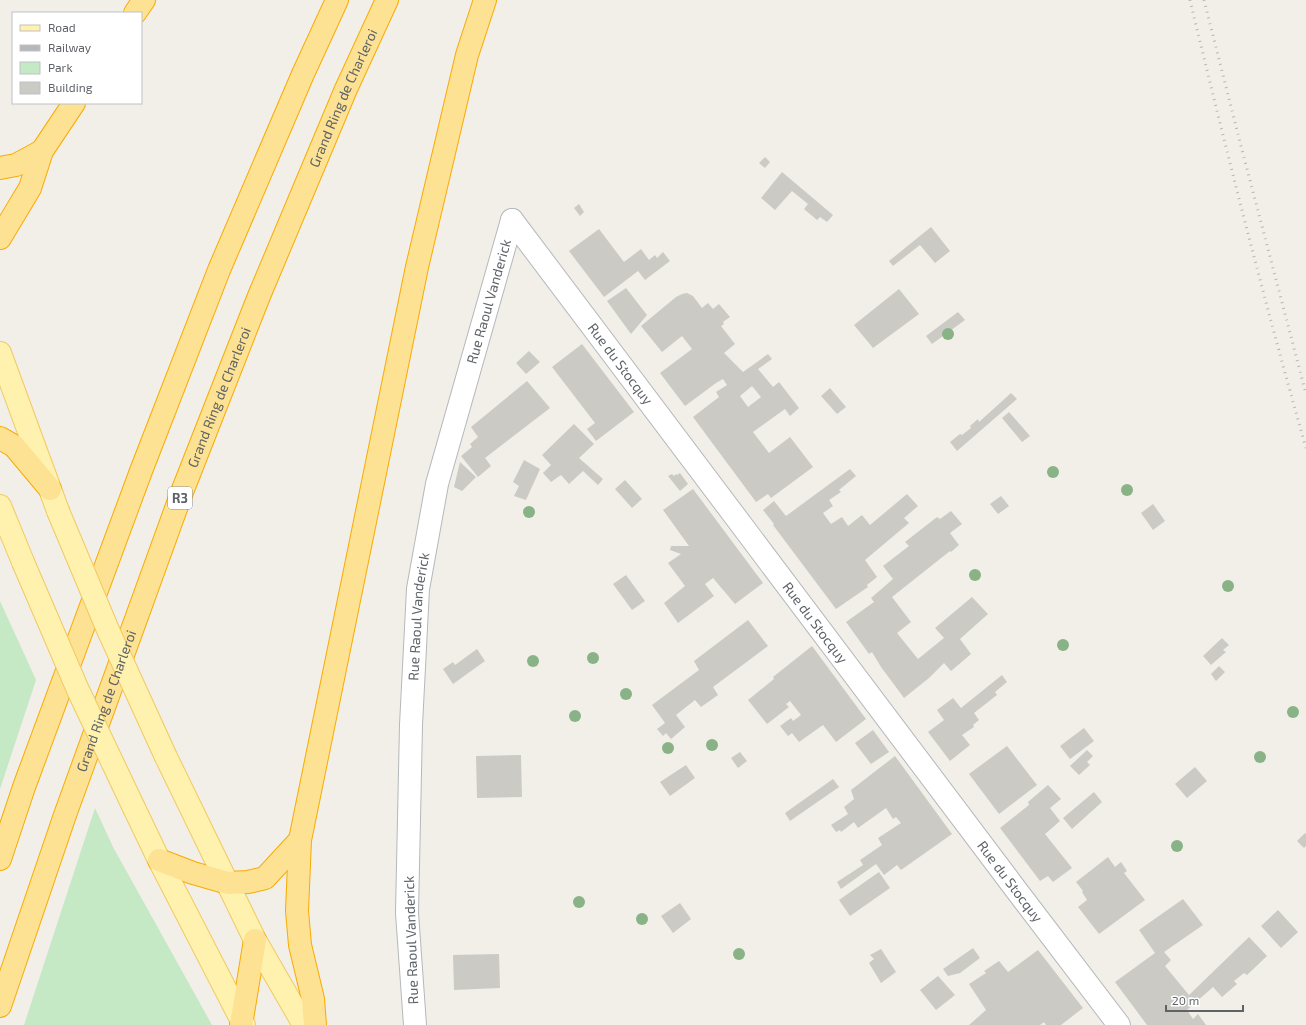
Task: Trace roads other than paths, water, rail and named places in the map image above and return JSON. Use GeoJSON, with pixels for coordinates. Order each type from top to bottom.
{"type":"FeatureCollection","features":[{"type":"Feature","properties":{"kind":"highway"},"geometry":{"type":"LineString","coordinates":[[136,12],[144,0]]}},
{"type":"Feature","properties":{"kind":"highway"},"geometry":{"type":"LineString","coordinates":[[0,859],[24,787],[138,479],[219,270],[337,0]]}},
{"type":"Feature","properties":{"kind":"highway","name":"Grand Ring de Charleroi"},"geometry":{"type":"LineString","coordinates":[[0,1006],[65,815],[182,492],[259,296],[346,89],[387,0]]}},
{"type":"Feature","properties":{"kind":"highway"},"geometry":{"type":"LineString","coordinates":[[315,1025],[313,999],[300,945],[297,911],[300,840],[417,267],[467,55],[485,0]]}},
{"type":"Feature","properties":{"kind":"highway"},"geometry":{"type":"LineString","coordinates":[[0,238],[30,188],[42,151],[73,104]]}},
{"type":"Feature","properties":{"kind":"highway"},"geometry":{"type":"LineString","coordinates":[[0,168],[16,165],[42,151]]}},
{"type":"Feature","properties":{"kind":"highway"},"geometry":{"type":"LineString","coordinates":[[0,438],[14,446],[50,489]]}},
{"type":"Feature","properties":{"kind":"highway"},"geometry":{"type":"LineString","coordinates":[[159,860],[228,884],[248,882],[265,878],[300,840]]}},
{"type":"Feature","properties":{"kind":"highway"},"geometry":{"type":"LineString","coordinates":[[242,1024],[255,940]]}},
{"type":"Feature","properties":{"kind":"main road"},"geometry":{"type":"LineString","coordinates":[[0,353],[58,511],[108,630],[166,757],[255,940],[304,1025]]}},
{"type":"Feature","properties":{"kind":"main road"},"geometry":{"type":"LineString","coordinates":[[0,506],[78,690],[159,860],[242,1024]]}},
{"type":"Feature","properties":{"kind":"street","name":"Rue Raoul Vanderick"},"geometry":{"type":"LineString","coordinates":[[415,1025],[407,913],[411,726],[418,589],[437,484],[512,220]]}},
{"type":"Feature","properties":{"kind":"street","name":"Rue du Stocquy"},"geometry":{"type":"LineString","coordinates":[[512,220],[1119,1025]]}},
{"type":"Feature","properties":{"kind":"railway"},"geometry":{"type":"LineString","coordinates":[[1190,0],[1246,225],[1306,448]]}},
{"type":"Feature","properties":{"kind":"railway"},"geometry":{"type":"LineString","coordinates":[[1204,0],[1306,394]]}}]}
